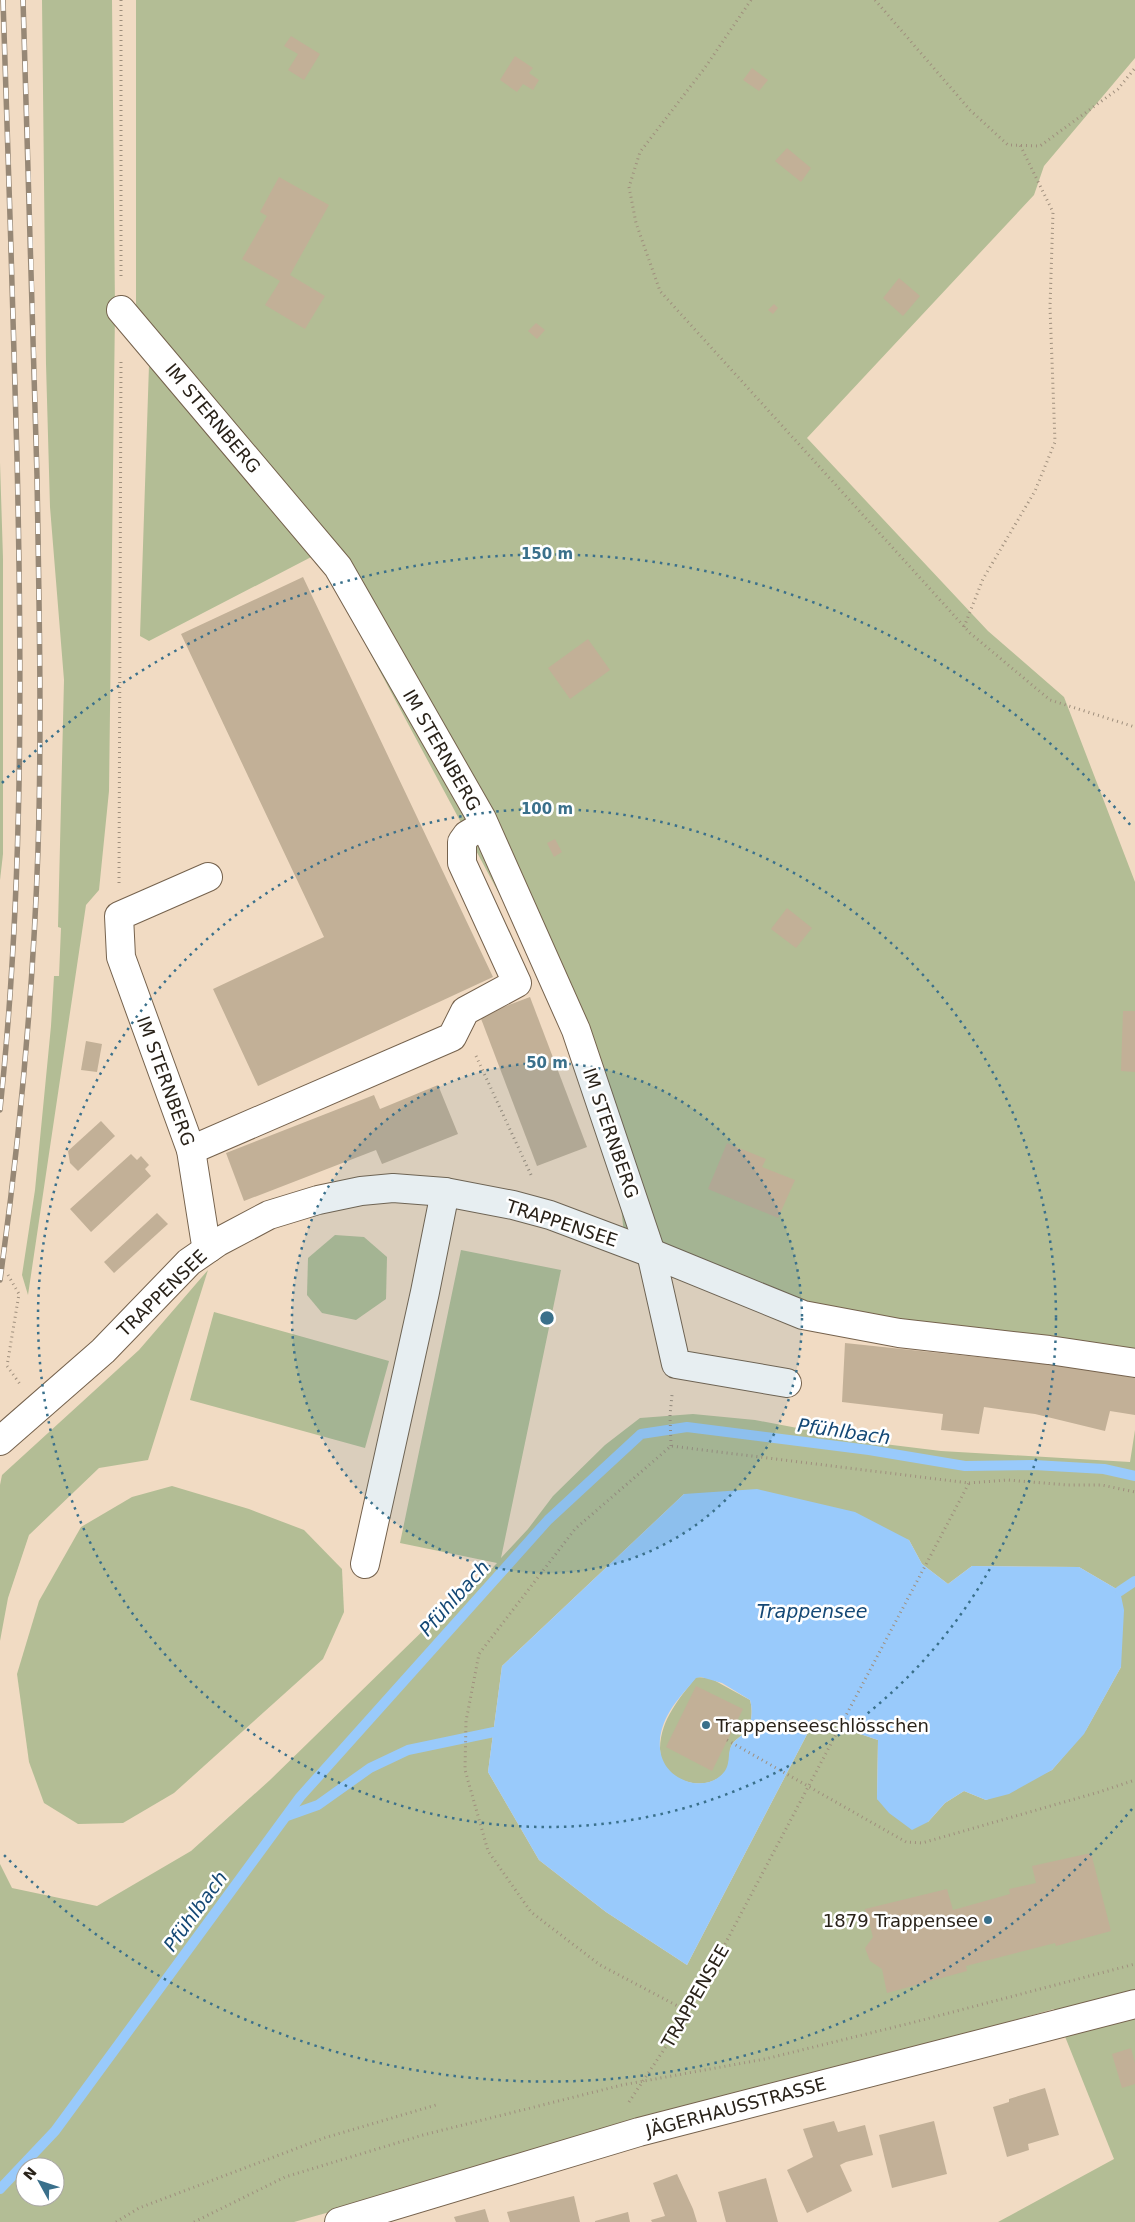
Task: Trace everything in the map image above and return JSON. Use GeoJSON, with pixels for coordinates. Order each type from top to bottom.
{"type":"FeatureCollection","features":[{"type":"Feature","properties":{"kind":"street","name":"IM STERNBERG"},"geometry":{"type":"LineString","coordinates":[[122,310],[338,567],[484,825],[576,1030],[651,1253],[676,1364],[787,1383]]}},
{"type":"Feature","properties":{"kind":"street"},"geometry":{"type":"LineString","coordinates":[[191,1150],[452,1037],[465,1011],[517,983],[462,863],[462,842],[468,835],[484,825]]}},
{"type":"Feature","properties":{"kind":"street"},"geometry":{"type":"LineString","coordinates":[[119,916],[208,877]]}},
{"type":"Feature","properties":{"kind":"street","name":"IM STERNBERG"},"geometry":{"type":"LineString","coordinates":[[119,916],[121,957],[191,1150],[205,1239],[209,1248]]}},
{"type":"Feature","properties":{"kind":"street","name":"TRAPPENSEE"},"geometry":{"type":"LineString","coordinates":[[0,1441],[103,1351],[170,1281],[190,1262],[209,1248],[269,1215],[318,1200],[361,1191],[393,1188],[445,1192],[514,1204],[550,1215],[651,1253],[802,1315],[900,1333],[1049,1350],[1135,1364]]}},
{"type":"Feature","properties":{"kind":"street"},"geometry":{"type":"LineString","coordinates":[[365,1564],[445,1192]]}},
{"type":"Feature","properties":{"kind":"street","name":"JÄGERHAUSSTRASSE"},"geometry":{"type":"LineString","coordinates":[[339,2222],[639,2132],[1135,2004]]}},
{"type":"Feature","properties":{"kind":"path"},"geometry":{"type":"LineString","coordinates":[[119,916],[122,310],[121,0]]}},
{"type":"Feature","properties":{"kind":"path"},"geometry":{"type":"LineString","coordinates":[[751,0],[704,69],[640,152],[629,186],[636,223],[660,291],[964,626],[1050,700],[1135,727]]}},
{"type":"Feature","properties":{"kind":"path"},"geometry":{"type":"LineString","coordinates":[[875,0],[970,110],[1008,145],[1040,146],[1118,89],[1135,68]]}},
{"type":"Feature","properties":{"kind":"path"},"geometry":{"type":"LineString","coordinates":[[964,626],[983,579],[1035,491],[1054,442],[1050,307],[1053,212],[1020,145]]}},
{"type":"Feature","properties":{"kind":"path"},"geometry":{"type":"LineString","coordinates":[[460,1021],[550,1215]]}},
{"type":"Feature","properties":{"kind":"path"},"geometry":{"type":"LineString","coordinates":[[8,1275],[19,1294],[7,1366],[22,1386]]}},
{"type":"Feature","properties":{"kind":"path"},"geometry":{"type":"LineString","coordinates":[[670,1415],[671,1446]]}},
{"type":"Feature","properties":{"kind":"path"},"geometry":{"type":"LineString","coordinates":[[689,2012],[600,1965],[531,1912],[488,1851],[465,1770],[466,1721],[479,1654],[575,1529],[671,1446],[969,1483],[1008,1480],[1102,1484],[1135,1492]]}},
{"type":"Feature","properties":{"kind":"path","name":"TRAPPENSEE"},"geometry":{"type":"LineString","coordinates":[[629,2103],[689,2012],[969,1483]]}},
{"type":"Feature","properties":{"kind":"path"},"geometry":{"type":"LineString","coordinates":[[727,1740],[906,1842],[922,1843],[1135,1780]]}},
{"type":"Feature","properties":{"kind":"path"},"geometry":{"type":"LineString","coordinates":[[194,2222],[285,2177],[423,2135],[622,2085],[765,2059],[1135,1964]]}},
{"type":"Feature","properties":{"kind":"path"},"geometry":{"type":"LineString","coordinates":[[116,2222],[139,2208],[324,2138],[436,2105]]}},
{"type":"Feature","properties":{"kind":"green space"},"geometry":{"type":"Polygon","coordinates":[[[42,0],[112,0],[115,310],[109,791],[99,890],[86,905],[28,1295],[22,1275],[35,1190],[54,976],[59,976],[61,928],[58,927],[64,680],[50,507],[46,364],[42,0]]]}},
{"type":"Feature","properties":{"kind":"green space"},"geometry":{"type":"Polygon","coordinates":[[[136,0],[1135,0],[1135,58],[1044,166],[1034,195],[807,438],[988,631],[1064,697],[1135,882],[1135,1363],[852,1326],[624,1234],[618,1179],[547,983],[317,554],[149,641],[140,636],[149,365],[136,307],[136,0]]]}},
{"type":"Feature","properties":{"kind":"green space"},"geometry":{"type":"Polygon","coordinates":[[[0,462],[3,559],[3,854],[0,880],[0,462]]]}},
{"type":"Feature","properties":{"kind":"green space"},"geometry":{"type":"Polygon","coordinates":[[[335,1235],[364,1237],[387,1257],[386,1299],[356,1320],[322,1313],[307,1295],[308,1258],[335,1235]]]}},
{"type":"Feature","properties":{"kind":"green space"},"geometry":{"type":"Polygon","coordinates":[[[461,1250],[561,1270],[501,1558],[528,1529],[553,1496],[605,1445],[640,1418],[693,1414],[755,1420],[876,1443],[941,1451],[1130,1462],[1135,1430],[1135,2222],[998,2222],[1114,2159],[1054,2009],[294,2222],[0,2222],[0,1864],[12,1888],[97,1906],[191,1851],[270,1780],[437,1617],[481,1580],[497,1563],[400,1543],[461,1250]],[[684,1494],[502,1666],[488,1772],[539,1860],[606,1912],[687,1965],[815,1719],[878,1740],[877,1799],[928,1822],[945,1803],[964,1791],[986,1800],[1052,1770],[1086,1730],[1121,1667],[1120,1591],[1079,1567],[972,1566],[948,1584],[922,1564],[909,1540],[684,1494]]]}},
{"type":"Feature","properties":{"kind":"green space"},"geometry":{"type":"Polygon","coordinates":[[[208,1270],[148,1460],[99,1468],[29,1535],[8,1598],[0,1641],[0,1485],[2,1475],[139,1350],[208,1270]]]}},
{"type":"Feature","properties":{"kind":"green space"},"geometry":{"type":"Polygon","coordinates":[[[214,1312],[389,1361],[365,1448],[190,1400],[214,1312]]]}},
{"type":"Feature","properties":{"kind":"green space"},"geometry":{"type":"Polygon","coordinates":[[[172,1486],[249,1509],[304,1530],[342,1569],[344,1612],[323,1659],[174,1793],[123,1823],[78,1824],[44,1803],[29,1762],[17,1674],[39,1601],[81,1527],[132,1497],[172,1486]]]}},
{"type":"Feature","properties":{"kind":"green space"},"geometry":{"type":"Polygon","coordinates":[[[696,1677],[710,1678],[750,1700],[752,1713],[747,1730],[731,1746],[725,1772],[716,1779],[706,1783],[685,1781],[675,1776],[667,1769],[662,1759],[660,1748],[667,1719],[677,1701],[696,1677]]]}},
{"type":"Feature","properties":{"kind":"water","name":"Trappensee"},"geometry":{"type":"Polygon","coordinates":[[[757,1489],[855,1512],[909,1540],[922,1564],[948,1584],[972,1566],[1079,1567],[1120,1591],[1124,1610],[1121,1667],[1084,1734],[1052,1770],[1009,1794],[986,1800],[964,1791],[945,1803],[928,1822],[912,1830],[889,1813],[877,1799],[878,1740],[815,1719],[687,1965],[606,1912],[539,1860],[488,1772],[502,1666],[684,1494],[757,1489]],[[701,1677],[696,1678],[670,1711],[661,1731],[660,1751],[663,1760],[668,1769],[686,1781],[703,1783],[712,1781],[724,1773],[733,1743],[745,1733],[749,1726],[752,1713],[750,1700],[722,1683],[701,1677]]]}},
{"type":"Feature","properties":{"kind":"building"},"geometry":{"type":"Polygon","coordinates":[[[291,36],[320,54],[304,80],[288,70],[298,54],[284,46],[291,36]]]}},
{"type":"Feature","properties":{"kind":"building"},"geometry":{"type":"Polygon","coordinates":[[[515,56],[533,68],[529,73],[539,80],[533,90],[523,84],[517,92],[500,80],[515,56]]]}},
{"type":"Feature","properties":{"kind":"building"},"geometry":{"type":"Polygon","coordinates":[[[752,68],[768,80],[759,91],[743,80],[752,68]]]}},
{"type":"Feature","properties":{"kind":"building"},"geometry":{"type":"Polygon","coordinates":[[[787,148],[811,168],[801,182],[775,161],[787,148]]]}},
{"type":"Feature","properties":{"kind":"building"},"geometry":{"type":"Polygon","coordinates":[[[279,177],[329,205],[290,275],[325,296],[305,329],[265,305],[280,281],[242,259],[267,216],[260,212],[279,177]]]}},
{"type":"Feature","properties":{"kind":"building"},"geometry":{"type":"Polygon","coordinates":[[[899,278],[920,296],[903,316],[883,298],[899,278]]]}},
{"type":"Feature","properties":{"kind":"building"},"geometry":{"type":"Polygon","coordinates":[[[774,304],[778,308],[773,314],[768,310],[774,304]]]}},
{"type":"Feature","properties":{"kind":"building"},"geometry":{"type":"Polygon","coordinates":[[[536,323],[545,330],[537,339],[528,331],[536,323]]]}},
{"type":"Feature","properties":{"kind":"building"},"geometry":{"type":"Polygon","coordinates":[[[303,577],[493,977],[258,1086],[213,989],[324,937],[181,634],[303,577]]]}},
{"type":"Feature","properties":{"kind":"building"},"geometry":{"type":"Polygon","coordinates":[[[588,639],[610,670],[570,699],[548,668],[588,639]]]}},
{"type":"Feature","properties":{"kind":"building"},"geometry":{"type":"Polygon","coordinates":[[[555,839],[562,852],[554,857],[547,843],[555,839]]]}},
{"type":"Feature","properties":{"kind":"building"},"geometry":{"type":"Polygon","coordinates":[[[787,908],[812,928],[796,948],[771,929],[787,908]]]}},
{"type":"Feature","properties":{"kind":"building"},"geometry":{"type":"Polygon","coordinates":[[[530,997],[587,1147],[537,1166],[480,1016],[530,997]]]}},
{"type":"Feature","properties":{"kind":"building"},"geometry":{"type":"Polygon","coordinates":[[[1123,1011],[1135,1011],[1135,1072],[1121,1071],[1123,1011]]]}},
{"type":"Feature","properties":{"kind":"building"},"geometry":{"type":"Polygon","coordinates":[[[86,1041],[102,1044],[97,1072],[81,1070],[86,1041]]]}},
{"type":"Feature","properties":{"kind":"building"},"geometry":{"type":"Polygon","coordinates":[[[438,1085],[458,1134],[382,1164],[376,1150],[244,1201],[226,1153],[374,1095],[380,1109],[438,1085]]]}},
{"type":"Feature","properties":{"kind":"building"},"geometry":{"type":"Polygon","coordinates":[[[101,1121],[115,1136],[78,1171],[70,1163],[68,1151],[101,1121]]]}},
{"type":"Feature","properties":{"kind":"building"},"geometry":{"type":"Polygon","coordinates":[[[727,1143],[766,1159],[762,1167],[795,1180],[778,1218],[708,1189],[727,1143]]]}},
{"type":"Feature","properties":{"kind":"building"},"geometry":{"type":"Polygon","coordinates":[[[131,1154],[137,1160],[141,1156],[149,1165],[145,1169],[151,1176],[91,1232],[70,1209],[131,1154]]]}},
{"type":"Feature","properties":{"kind":"building"},"geometry":{"type":"Polygon","coordinates":[[[157,1213],[168,1224],[114,1273],[104,1262],[157,1213]]]}},
{"type":"Feature","properties":{"kind":"building"},"geometry":{"type":"Polygon","coordinates":[[[845,1343],[1119,1372],[1119,1375],[1135,1378],[1135,1415],[1110,1411],[1105,1431],[1035,1414],[984,1407],[979,1434],[941,1430],[943,1414],[842,1402],[845,1343]]]}},
{"type":"Feature","properties":{"kind":"building","name":"Trappenseeschlösschen"},"geometry":{"type":"Polygon","coordinates":[[[696,1686],[743,1709],[712,1771],[666,1747],[696,1686]]]}},
{"type":"Feature","properties":{"kind":"building","name":"1879 Trappensee"},"geometry":{"type":"Polygon","coordinates":[[[1091,1853],[1111,1931],[1056,1946],[1055,1943],[966,1966],[967,1971],[887,1993],[882,1969],[870,1961],[865,1948],[873,1937],[865,1909],[947,1889],[953,1910],[1010,1894],[1009,1889],[1036,1883],[1032,1866],[1091,1853]]]}},
{"type":"Feature","properties":{"kind":"building"},"geometry":{"type":"Polygon","coordinates":[[[1131,2048],[1135,2063],[1135,2084],[1122,2088],[1112,2054],[1131,2048]]]}},
{"type":"Feature","properties":{"kind":"building"},"geometry":{"type":"Polygon","coordinates":[[[1045,2088],[1059,2135],[1028,2144],[1029,2150],[1007,2157],[993,2107],[1009,2102],[1009,2099],[1045,2088]]]}},
{"type":"Feature","properties":{"kind":"building"},"geometry":{"type":"Polygon","coordinates":[[[834,2121],[838,2132],[865,2125],[873,2155],[840,2165],[852,2191],[807,2213],[787,2170],[813,2157],[803,2129],[834,2121]]]}},
{"type":"Feature","properties":{"kind":"building"},"geometry":{"type":"Polygon","coordinates":[[[934,2121],[947,2174],[892,2188],[879,2135],[934,2121]]]}},
{"type":"Feature","properties":{"kind":"building"},"geometry":{"type":"Polygon","coordinates":[[[677,2174],[697,2222],[652,2222],[651,2220],[665,2216],[653,2183],[677,2174]]]}},
{"type":"Feature","properties":{"kind":"building"},"geometry":{"type":"Polygon","coordinates":[[[766,2178],[778,2222],[726,2222],[718,2192],[766,2178]]]}},
{"type":"Feature","properties":{"kind":"building"},"geometry":{"type":"Polygon","coordinates":[[[574,2196],[580,2222],[510,2222],[507,2212],[574,2196]]]}},
{"type":"Feature","properties":{"kind":"building"},"geometry":{"type":"Polygon","coordinates":[[[485,2209],[489,2222],[456,2222],[454,2217],[485,2209]]]}},
{"type":"Feature","properties":{"kind":"building"},"geometry":{"type":"Polygon","coordinates":[[[628,2212],[630,2222],[595,2222],[595,2221],[628,2212]]]}},
{"type":"Feature","properties":{"kind":"waterway","name":"Pfühlbach"},"geometry":{"type":"LineString","coordinates":[[0,2189],[55,2131],[300,1797],[548,1520],[641,1434],[687,1427],[869,1450],[965,1466],[1034,1465],[1104,1469],[1135,1476]]}},
{"type":"Feature","properties":{"kind":"waterway"},"geometry":{"type":"LineString","coordinates":[[1120,1591],[1135,1581]]}},
{"type":"Feature","properties":{"kind":"waterway"},"geometry":{"type":"LineString","coordinates":[[287,1816],[318,1805],[370,1768],[408,1750],[494,1732]]}},
{"type":"Feature","properties":{"kind":"railway"},"geometry":{"type":"LineString","coordinates":[[0,1110],[8,1029],[17,866],[20,702],[17,457],[3,0]]}},
{"type":"Feature","properties":{"kind":"railway"},"geometry":{"type":"LineString","coordinates":[[0,1280],[14,1173],[29,1012],[36,904],[40,756],[37,476],[23,0]]}},
{"type":"Feature","properties":{"kind":"place","name":"Trappenseeschlösschen"},"geometry":{"type":"Point","coordinates":[706,1725]}},
{"type":"Feature","properties":{"kind":"place","name":"1879 Trappensee"},"geometry":{"type":"Point","coordinates":[988,1920]}}]}
